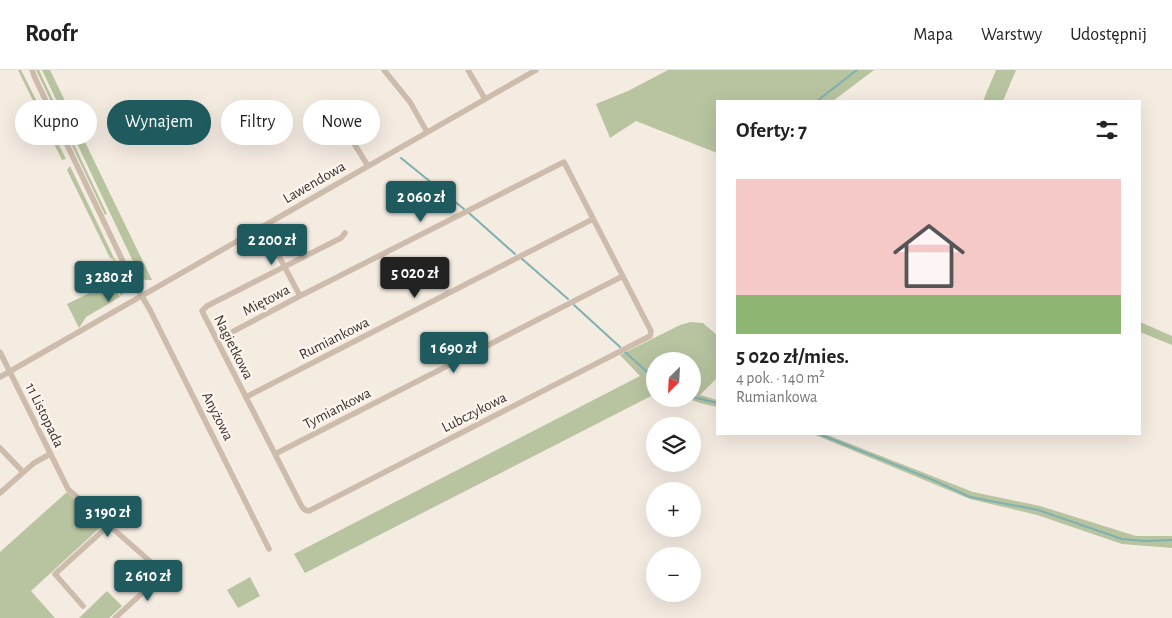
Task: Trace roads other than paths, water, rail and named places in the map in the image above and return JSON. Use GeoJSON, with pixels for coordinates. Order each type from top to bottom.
{"type":"FeatureCollection","features":[{"type":"Feature","properties":{"kind":"street","name":"Anyżowa"},"geometry":{"type":"LineString","coordinates":[[30,70],[130,276],[204,417],[269,549]]}},
{"type":"Feature","properties":{"kind":"street"},"geometry":{"type":"LineString","coordinates":[[384,70],[410,102],[427,132]]}},
{"type":"Feature","properties":{"kind":"street"},"geometry":{"type":"LineString","coordinates":[[468,70],[485,99]]}},
{"type":"Feature","properties":{"kind":"street","name":"Lawendowa"},"geometry":{"type":"LineString","coordinates":[[0,377],[536,70]]}},
{"type":"Feature","properties":{"kind":"street","name":"Lawendowa"},"geometry":{"type":"LineString","coordinates":[[355,145],[368,166]]}},
{"type":"Feature","properties":{"kind":"street","name":"Miętowa"},"geometry":{"type":"LineString","coordinates":[[217,340],[564,162],[593,219]]}},
{"type":"Feature","properties":{"kind":"street","name":"Lubczykowa"},"geometry":{"type":"LineString","coordinates":[[246,397],[302,507],[309,511],[650,336],[651,331],[593,219]]}},
{"type":"Feature","properties":{"kind":"street","name":"Rumiankowa"},"geometry":{"type":"LineString","coordinates":[[246,397],[593,219]]}},
{"type":"Feature","properties":{"kind":"street"},"geometry":{"type":"LineString","coordinates":[[263,226],[300,296]]}},
{"type":"Feature","properties":{"kind":"street","name":"Nagietkowa"},"geometry":{"type":"LineString","coordinates":[[246,397],[202,311],[203,308],[341,238],[345,233]]}},
{"type":"Feature","properties":{"kind":"street","name":"Tymiankowa"},"geometry":{"type":"LineString","coordinates":[[275,454],[623,276]]}},
{"type":"Feature","properties":{"kind":"street","name":"11 Listopada"},"geometry":{"type":"LineString","coordinates":[[0,352],[68,489],[109,525]]}},
{"type":"Feature","properties":{"kind":"street"},"geometry":{"type":"LineString","coordinates":[[0,448],[23,472]]}},
{"type":"Feature","properties":{"kind":"street"},"geometry":{"type":"LineString","coordinates":[[0,493],[23,472],[50,454]]}},
{"type":"Feature","properties":{"kind":"street"},"geometry":{"type":"LineString","coordinates":[[83,606],[55,574],[109,525],[153,564],[162,575],[115,618]]}},
{"type":"Feature","properties":{"kind":"waterway"},"geometry":{"type":"LineString","coordinates":[[818,100],[857,70]]}},
{"type":"Feature","properties":{"kind":"waterway"},"geometry":{"type":"LineString","coordinates":[[401,158],[464,209]]}},
{"type":"Feature","properties":{"kind":"waterway"},"geometry":{"type":"LineString","coordinates":[[469,213],[515,254]]}},
{"type":"Feature","properties":{"kind":"waterway"},"geometry":{"type":"LineString","coordinates":[[521,258],[568,299]]}},
{"type":"Feature","properties":{"kind":"waterway"},"geometry":{"type":"LineString","coordinates":[[574,305],[620,347]]}},
{"type":"Feature","properties":{"kind":"waterway"},"geometry":{"type":"LineString","coordinates":[[624,351],[646,371]]}},
{"type":"Feature","properties":{"kind":"waterway"},"geometry":{"type":"LineString","coordinates":[[701,399],[716,403]]}},
{"type":"Feature","properties":{"kind":"waterway"},"geometry":{"type":"LineString","coordinates":[[821,435],[970,497],[1038,510],[1122,539],[1145,541],[1172,540]]}}]}
